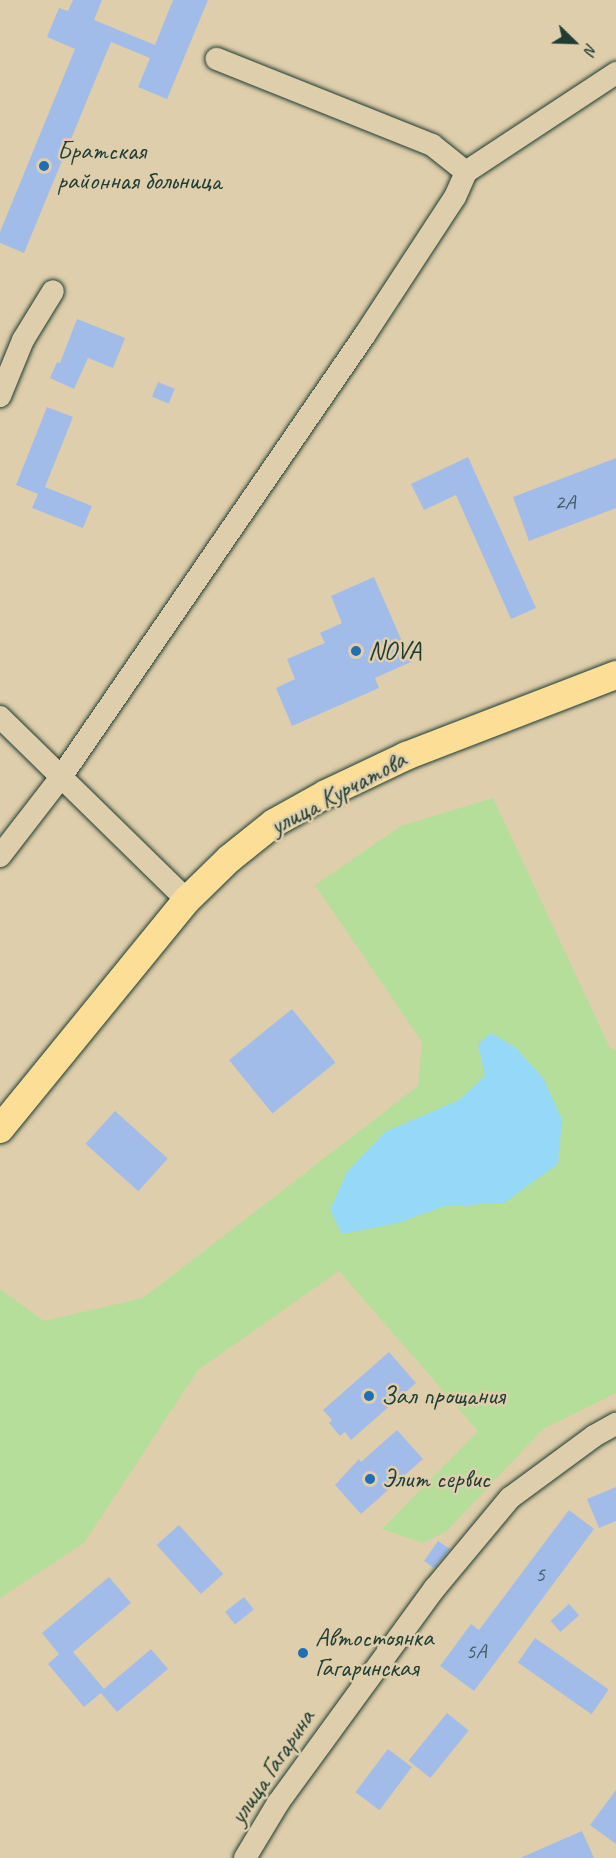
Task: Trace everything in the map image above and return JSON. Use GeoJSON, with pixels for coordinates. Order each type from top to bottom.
{"type":"FeatureCollection","features":[{"type":"Feature","properties":{"kind":"main road","name":"улица Курчатова"},"geometry":{"type":"LineString","coordinates":[[0,1129],[187,900],[230,859],[274,823],[326,794],[414,753],[616,675]]}},
{"type":"Feature","properties":{"kind":"street"},"geometry":{"type":"LineString","coordinates":[[217,59],[432,145],[466,172]]}},
{"type":"Feature","properties":{"kind":"street"},"geometry":{"type":"LineString","coordinates":[[0,856],[61,777],[363,336],[455,197],[466,172],[616,73]]}},
{"type":"Feature","properties":{"kind":"street"},"geometry":{"type":"LineString","coordinates":[[0,396],[23,340],[53,291]]}},
{"type":"Feature","properties":{"kind":"street"},"geometry":{"type":"LineString","coordinates":[[0,717],[187,900]]}},
{"type":"Feature","properties":{"kind":"street","name":"улица Гагарина"},"geometry":{"type":"LineString","coordinates":[[245,1858],[278,1803],[429,1596],[510,1498],[594,1436],[616,1424]]}},
{"type":"Feature","properties":{"kind":"green space"},"geometry":{"type":"Polygon","coordinates":[[[493,798],[610,1048],[616,1051],[616,1393],[543,1429],[447,1531],[423,1543],[382,1529],[478,1431],[339,1271],[198,1370],[84,1543],[0,1598],[0,1289],[44,1321],[143,1298],[418,1086],[422,1042],[315,885],[401,826],[493,798]]]}},
{"type":"Feature","properties":{"kind":"water"},"geometry":{"type":"Polygon","coordinates":[[[491,1033],[515,1047],[543,1078],[562,1119],[558,1164],[504,1203],[445,1206],[398,1223],[342,1234],[330,1210],[347,1172],[385,1132],[459,1100],[485,1076],[478,1044],[491,1033]]]}},
{"type":"Feature","properties":{"kind":"building","name":"Братская районная больница"},"geometry":{"type":"Polygon","coordinates":[[[73,0],[102,0],[94,20],[155,45],[173,0],[208,0],[167,99],[138,87],[150,58],[111,42],[24,253],[0,243],[0,232],[75,49],[47,37],[59,8],[68,11],[73,0]]]}},
{"type":"Feature","properties":{"kind":"building"},"geometry":{"type":"Polygon","coordinates":[[[77,319],[125,338],[113,368],[88,358],[74,389],[50,378],[57,362],[60,363],[77,319]]]}},
{"type":"Feature","properties":{"kind":"building"},"geometry":{"type":"Polygon","coordinates":[[[158,382],[175,389],[169,404],[152,397],[158,382]]]}},
{"type":"Feature","properties":{"kind":"building"},"geometry":{"type":"Polygon","coordinates":[[[47,407],[73,417],[45,487],[92,506],[83,528],[32,508],[38,494],[16,485],[47,407]]]}},
{"type":"Feature","properties":{"kind":"building"},"geometry":{"type":"Polygon","coordinates":[[[468,457],[536,608],[511,619],[456,495],[424,510],[411,484],[468,457]]]}},
{"type":"Feature","properties":{"kind":"building"},"geometry":{"type":"Polygon","coordinates":[[[616,458],[616,508],[529,541],[513,497],[616,458]]]}},
{"type":"Feature","properties":{"kind":"building","name":"NOVA"},"geometry":{"type":"Polygon","coordinates":[[[374,577],[411,662],[375,678],[379,688],[292,726],[276,688],[295,679],[287,659],[325,643],[320,633],[342,623],[331,596],[374,577]]]}},
{"type":"Feature","properties":{"kind":"building"},"geometry":{"type":"Polygon","coordinates":[[[292,1009],[335,1063],[272,1114],[229,1060],[292,1009]]]}},
{"type":"Feature","properties":{"kind":"building"},"geometry":{"type":"Polygon","coordinates":[[[115,1111],[168,1159],[138,1191],[86,1144],[115,1111]]]}},
{"type":"Feature","properties":{"kind":"building","name":"Зал прощания"},"geometry":{"type":"Polygon","coordinates":[[[389,1352],[416,1383],[351,1440],[345,1432],[340,1436],[329,1423],[332,1420],[323,1410],[389,1352]]]}},
{"type":"Feature","properties":{"kind":"building","name":"Элит сервис"},"geometry":{"type":"Polygon","coordinates":[[[397,1430],[423,1459],[361,1514],[335,1485],[359,1459],[361,1462],[397,1430]]]}},
{"type":"Feature","properties":{"kind":"building"},"geometry":{"type":"Polygon","coordinates":[[[616,1487],[616,1521],[599,1528],[587,1499],[616,1487]]]}},
{"type":"Feature","properties":{"kind":"building"},"geometry":{"type":"Polygon","coordinates":[[[569,1510],[594,1529],[474,1691],[440,1666],[471,1624],[479,1630],[569,1510]]]}},
{"type":"Feature","properties":{"kind":"building"},"geometry":{"type":"Polygon","coordinates":[[[179,1525],[223,1574],[201,1594],[157,1545],[179,1525]]]}},
{"type":"Feature","properties":{"kind":"building"},"geometry":{"type":"Polygon","coordinates":[[[438,1541],[450,1549],[434,1568],[424,1561],[438,1541]]]}},
{"type":"Feature","properties":{"kind":"building"},"geometry":{"type":"Polygon","coordinates":[[[109,1577],[131,1603],[73,1652],[104,1689],[151,1649],[168,1669],[117,1712],[101,1693],[84,1707],[48,1664],[59,1654],[42,1633],[109,1577]]]}},
{"type":"Feature","properties":{"kind":"building"},"geometry":{"type":"Polygon","coordinates":[[[244,1597],[254,1610],[235,1624],[225,1612],[244,1597]]]}},
{"type":"Feature","properties":{"kind":"building"},"geometry":{"type":"Polygon","coordinates":[[[569,1604],[579,1615],[560,1632],[550,1621],[569,1604]]]}},
{"type":"Feature","properties":{"kind":"building"},"geometry":{"type":"Polygon","coordinates":[[[535,1638],[609,1690],[592,1714],[518,1663],[535,1638]]]}},
{"type":"Feature","properties":{"kind":"building"},"geometry":{"type":"Polygon","coordinates":[[[447,1713],[469,1731],[430,1778],[409,1760],[447,1713]]]}},
{"type":"Feature","properties":{"kind":"building"},"geometry":{"type":"Polygon","coordinates":[[[388,1749],[412,1767],[379,1810],[356,1792],[388,1749]]]}},
{"type":"Feature","properties":{"kind":"building"},"geometry":{"type":"Polygon","coordinates":[[[616,1790],[616,1844],[590,1825],[616,1790]]]}},
{"type":"Feature","properties":{"kind":"building"},"geometry":{"type":"Polygon","coordinates":[[[582,1831],[594,1858],[520,1858],[582,1831]]]}},
{"type":"Feature","properties":{"kind":"place","name":"Братская районная больница"},"geometry":{"type":"Point","coordinates":[44,166]}},
{"type":"Feature","properties":{"kind":"place","name":"NOVA"},"geometry":{"type":"Point","coordinates":[356,651]}},
{"type":"Feature","properties":{"kind":"place","name":"Зал прощания"},"geometry":{"type":"Point","coordinates":[369,1396]}},
{"type":"Feature","properties":{"kind":"place","name":"Элит сервис"},"geometry":{"type":"Point","coordinates":[370,1479]}},
{"type":"Feature","properties":{"kind":"place","name":"Автостоянка Гагаринская"},"geometry":{"type":"Point","coordinates":[303,1653]}}]}
